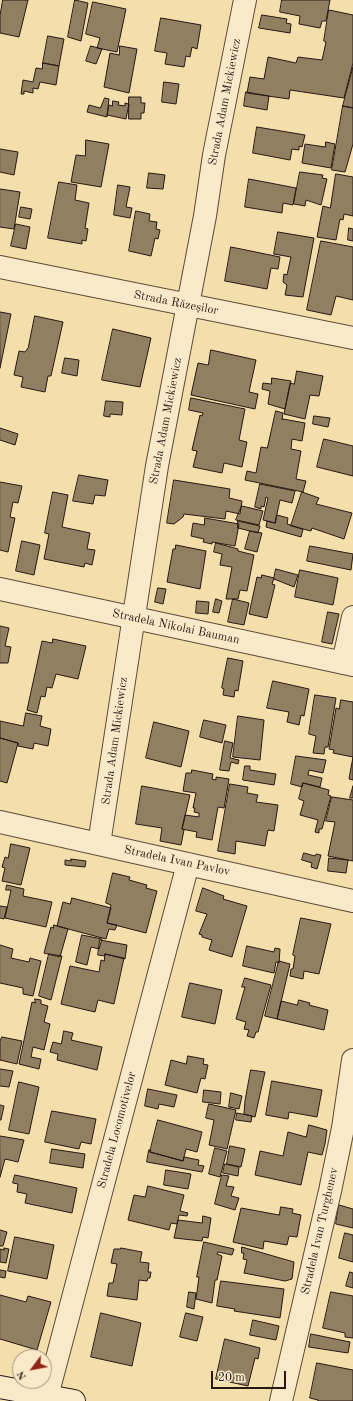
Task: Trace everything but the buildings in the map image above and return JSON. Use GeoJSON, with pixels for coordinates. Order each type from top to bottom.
{"type":"FeatureCollection","features":[{"type":"Feature","properties":{"kind":"street","name":"Strada Adam Mickiewicz"},"geometry":{"type":"LineString","coordinates":[[99,844],[132,618],[157,466],[205,216],[214,155],[246,0]]}},
{"type":"Feature","properties":{"kind":"street","name":"Strada Răzeșilor"},"geometry":{"type":"LineString","coordinates":[[0,267],[353,338]]}},
{"type":"Feature","properties":{"kind":"street","name":"Stradela Nikolai Bauman"},"geometry":{"type":"LineString","coordinates":[[0,589],[348,664]]}},
{"type":"Feature","properties":{"kind":"street"},"geometry":{"type":"LineString","coordinates":[[348,664],[353,617]]}},
{"type":"Feature","properties":{"kind":"street","name":"Stradela Ivan Pavlov"},"geometry":{"type":"LineString","coordinates":[[0,822],[353,901]]}},
{"type":"Feature","properties":{"kind":"street","name":"Stradela Locomotivelor"},"geometry":{"type":"LineString","coordinates":[[47,1396],[188,864]]}},
{"type":"Feature","properties":{"kind":"street","name":"Stradela Ivan Turghenev"},"geometry":{"type":"LineString","coordinates":[[281,1401],[330,1190],[343,1128],[353,1060]]}},
{"type":"Feature","properties":{"kind":"street"},"geometry":{"type":"LineString","coordinates":[[0,1387],[74,1401]]}}]}
